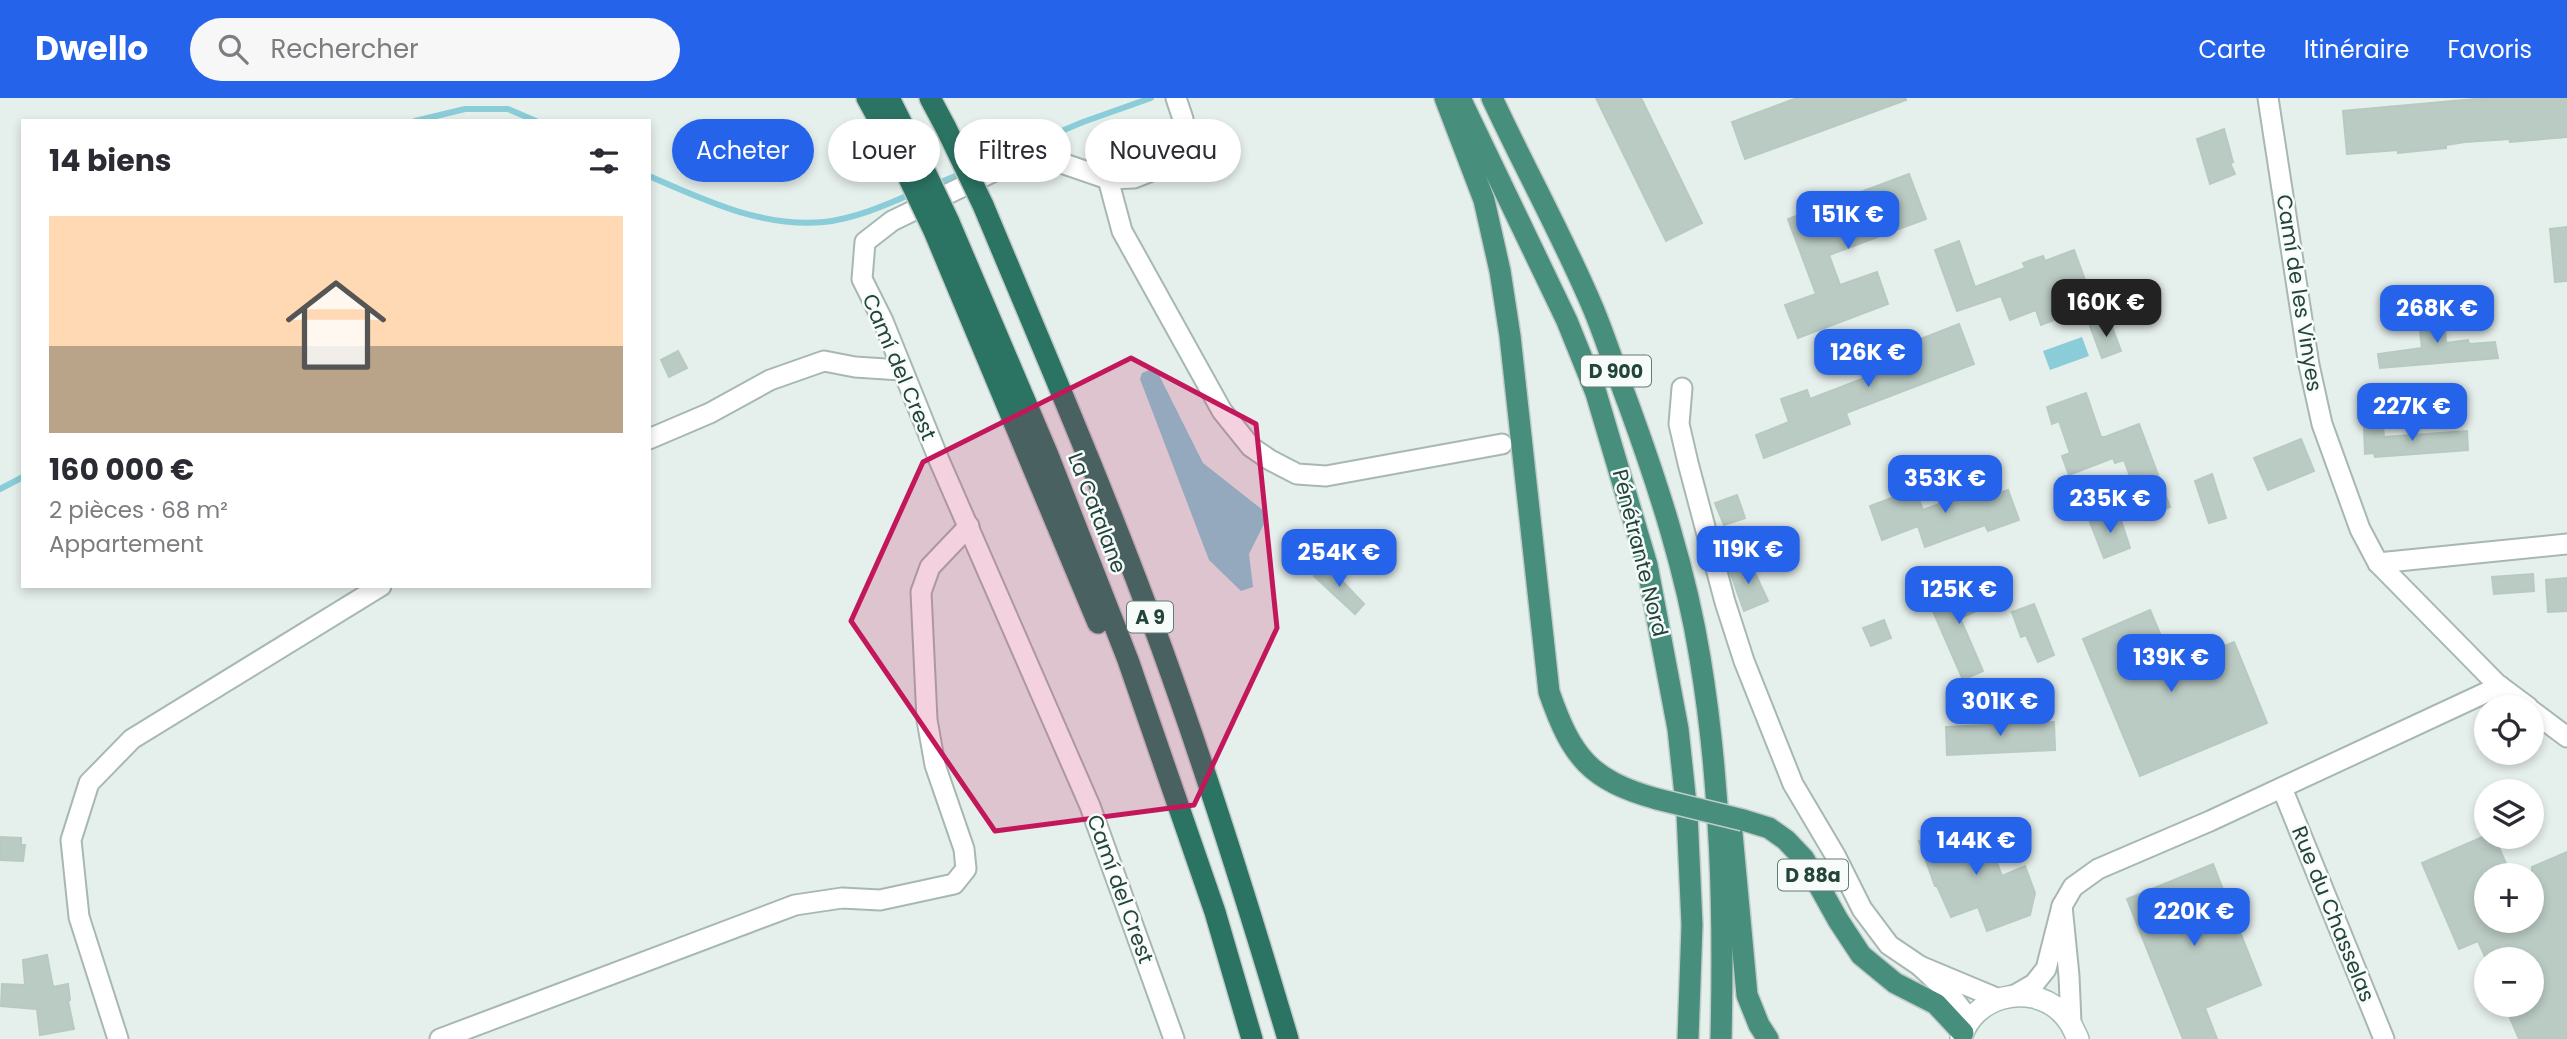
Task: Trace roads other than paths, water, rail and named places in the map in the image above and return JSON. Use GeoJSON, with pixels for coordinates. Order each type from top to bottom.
{"type":"FeatureCollection","features":[{"type":"Feature","properties":{"kind":"highway"},"geometry":{"type":"LineString","coordinates":[[867,98],[883,119]]}},
{"type":"Feature","properties":{"kind":"highway","name":"La Catalane"},"geometry":{"type":"LineString","coordinates":[[889,98],[896,119]]}},
{"type":"Feature","properties":{"kind":"highway","name":"La Catalane"},"geometry":{"type":"LineString","coordinates":[[930,98],[983,205],[1082,442],[1161,647],[1248,905],[1288,1039]]}},
{"type":"Feature","properties":{"kind":"highway","name":"D 88a"},"geometry":{"type":"LineString","coordinates":[[1445,98],[1484,200],[1500,271],[1510,336],[1549,692],[1572,746],[1600,776],[1624,789],[1769,828],[1786,840],[1804,859],[1861,955],[1895,983],[1936,1004],[1965,1031]]}},
{"type":"Feature","properties":{"kind":"highway","name":"Pénétrante Nord"},"geometry":{"type":"LineString","coordinates":[[1460,98],[1567,321],[1596,393],[1647,565],[1678,729],[1687,813],[1692,925],[1688,1039]]}},
{"type":"Feature","properties":{"kind":"highway","name":"Pénétrante Nord"},"geometry":{"type":"LineString","coordinates":[[1492,98],[1562,239],[1603,335],[1651,467],[1677,558],[1700,659],[1718,820],[1723,962],[1721,1039]]}},
{"type":"Feature","properties":{"kind":"highway","name":"La Catalane"},"geometry":{"type":"LineString","coordinates":[[921,182],[1053,468],[1128,660],[1215,912],[1252,1039]]}},
{"type":"Feature","properties":{"kind":"highway"},"geometry":{"type":"LineString","coordinates":[[1700,659],[1731,830],[1746,995],[1768,1039]]}},
{"type":"Feature","properties":{"kind":"main road"},"geometry":{"type":"LineString","coordinates":[[1965,1031],[1983,1007],[2007,997],[2031,996],[2060,1010],[2074,1031]]}},
{"type":"Feature","properties":{"kind":"street","name":"Camí de les Vinyes"},"geometry":{"type":"LineString","coordinates":[[2268,98],[2309,365],[2322,424],[2360,529],[2378,563],[2512,695]]}},
{"type":"Feature","properties":{"kind":"street","name":"Camí del Crest"},"geometry":{"type":"LineString","coordinates":[[1085,171],[1041,156],[1003,167],[892,221],[865,242],[862,279],[883,321],[901,370],[1090,806],[1174,1039]]}},
{"type":"Feature","properties":{"kind":"street"},"geometry":{"type":"LineString","coordinates":[[1109,182],[1122,231],[1222,411],[1251,447],[1297,474],[1326,476],[1502,444]]}},
{"type":"Feature","properties":{"kind":"street"},"geometry":{"type":"LineString","coordinates":[[651,438],[710,414],[770,380],[824,361],[855,367],[901,370]]}},
{"type":"Feature","properties":{"kind":"street"},"geometry":{"type":"LineString","coordinates":[[1682,388],[1679,424],[1725,602],[1744,661],[1793,784],[1835,855],[1862,909],[1889,945],[1920,967],[1949,993],[1965,1031]]}},
{"type":"Feature","properties":{"kind":"street"},"geometry":{"type":"LineString","coordinates":[[440,1039],[795,905],[842,898],[880,900],[954,884],[966,869],[964,849],[935,765],[927,720],[921,592],[930,567],[969,526]]}},
{"type":"Feature","properties":{"kind":"street"},"geometry":{"type":"LineString","coordinates":[[2378,563],[2567,544]]}},
{"type":"Feature","properties":{"kind":"street"},"geometry":{"type":"LineString","coordinates":[[118,1039],[79,917],[72,839],[89,783],[132,739],[378,588]]}},
{"type":"Feature","properties":{"kind":"street"},"geometry":{"type":"LineString","coordinates":[[1920,967],[2007,997],[2034,984],[2046,970],[2062,906],[2073,887],[2098,869],[2282,788],[2500,686]]}},
{"type":"Feature","properties":{"kind":"street"},"geometry":{"type":"LineString","coordinates":[[2544,719],[2567,737]]}},
{"type":"Feature","properties":{"kind":"street","name":"Rue du Chasselas"},"geometry":{"type":"LineString","coordinates":[[2282,788],[2384,1039]]}},
{"type":"Feature","properties":{"kind":"street"},"geometry":{"type":"LineString","coordinates":[[2062,906],[2074,1031]]}},
{"type":"Feature","properties":{"kind":"water"},"geometry":{"type":"Polygon","coordinates":[[[2082,337],[2089,356],[2050,370],[2043,351],[2082,337]]]}},
{"type":"Feature","properties":{"kind":"water"},"geometry":{"type":"Polygon","coordinates":[[[1152,369],[1159,375],[1203,463],[1264,511],[1266,520],[1249,554],[1253,587],[1241,591],[1209,560],[1140,379],[1142,373],[1152,369]]]}},
{"type":"Feature","properties":{"kind":"waterway"},"geometry":{"type":"LineString","coordinates":[[934,185],[1083,122],[1151,98]]}},
{"type":"Feature","properties":{"kind":"waterway"},"geometry":{"type":"LineString","coordinates":[[423,119],[465,109],[508,109],[531,119]]}},
{"type":"Feature","properties":{"kind":"waterway"},"geometry":{"type":"LineString","coordinates":[[651,177],[734,210],[778,221],[801,223],[846,218],[911,194]]}},
{"type":"Feature","properties":{"kind":"waterway"},"geometry":{"type":"LineString","coordinates":[[0,489],[21,478]]}}]}
